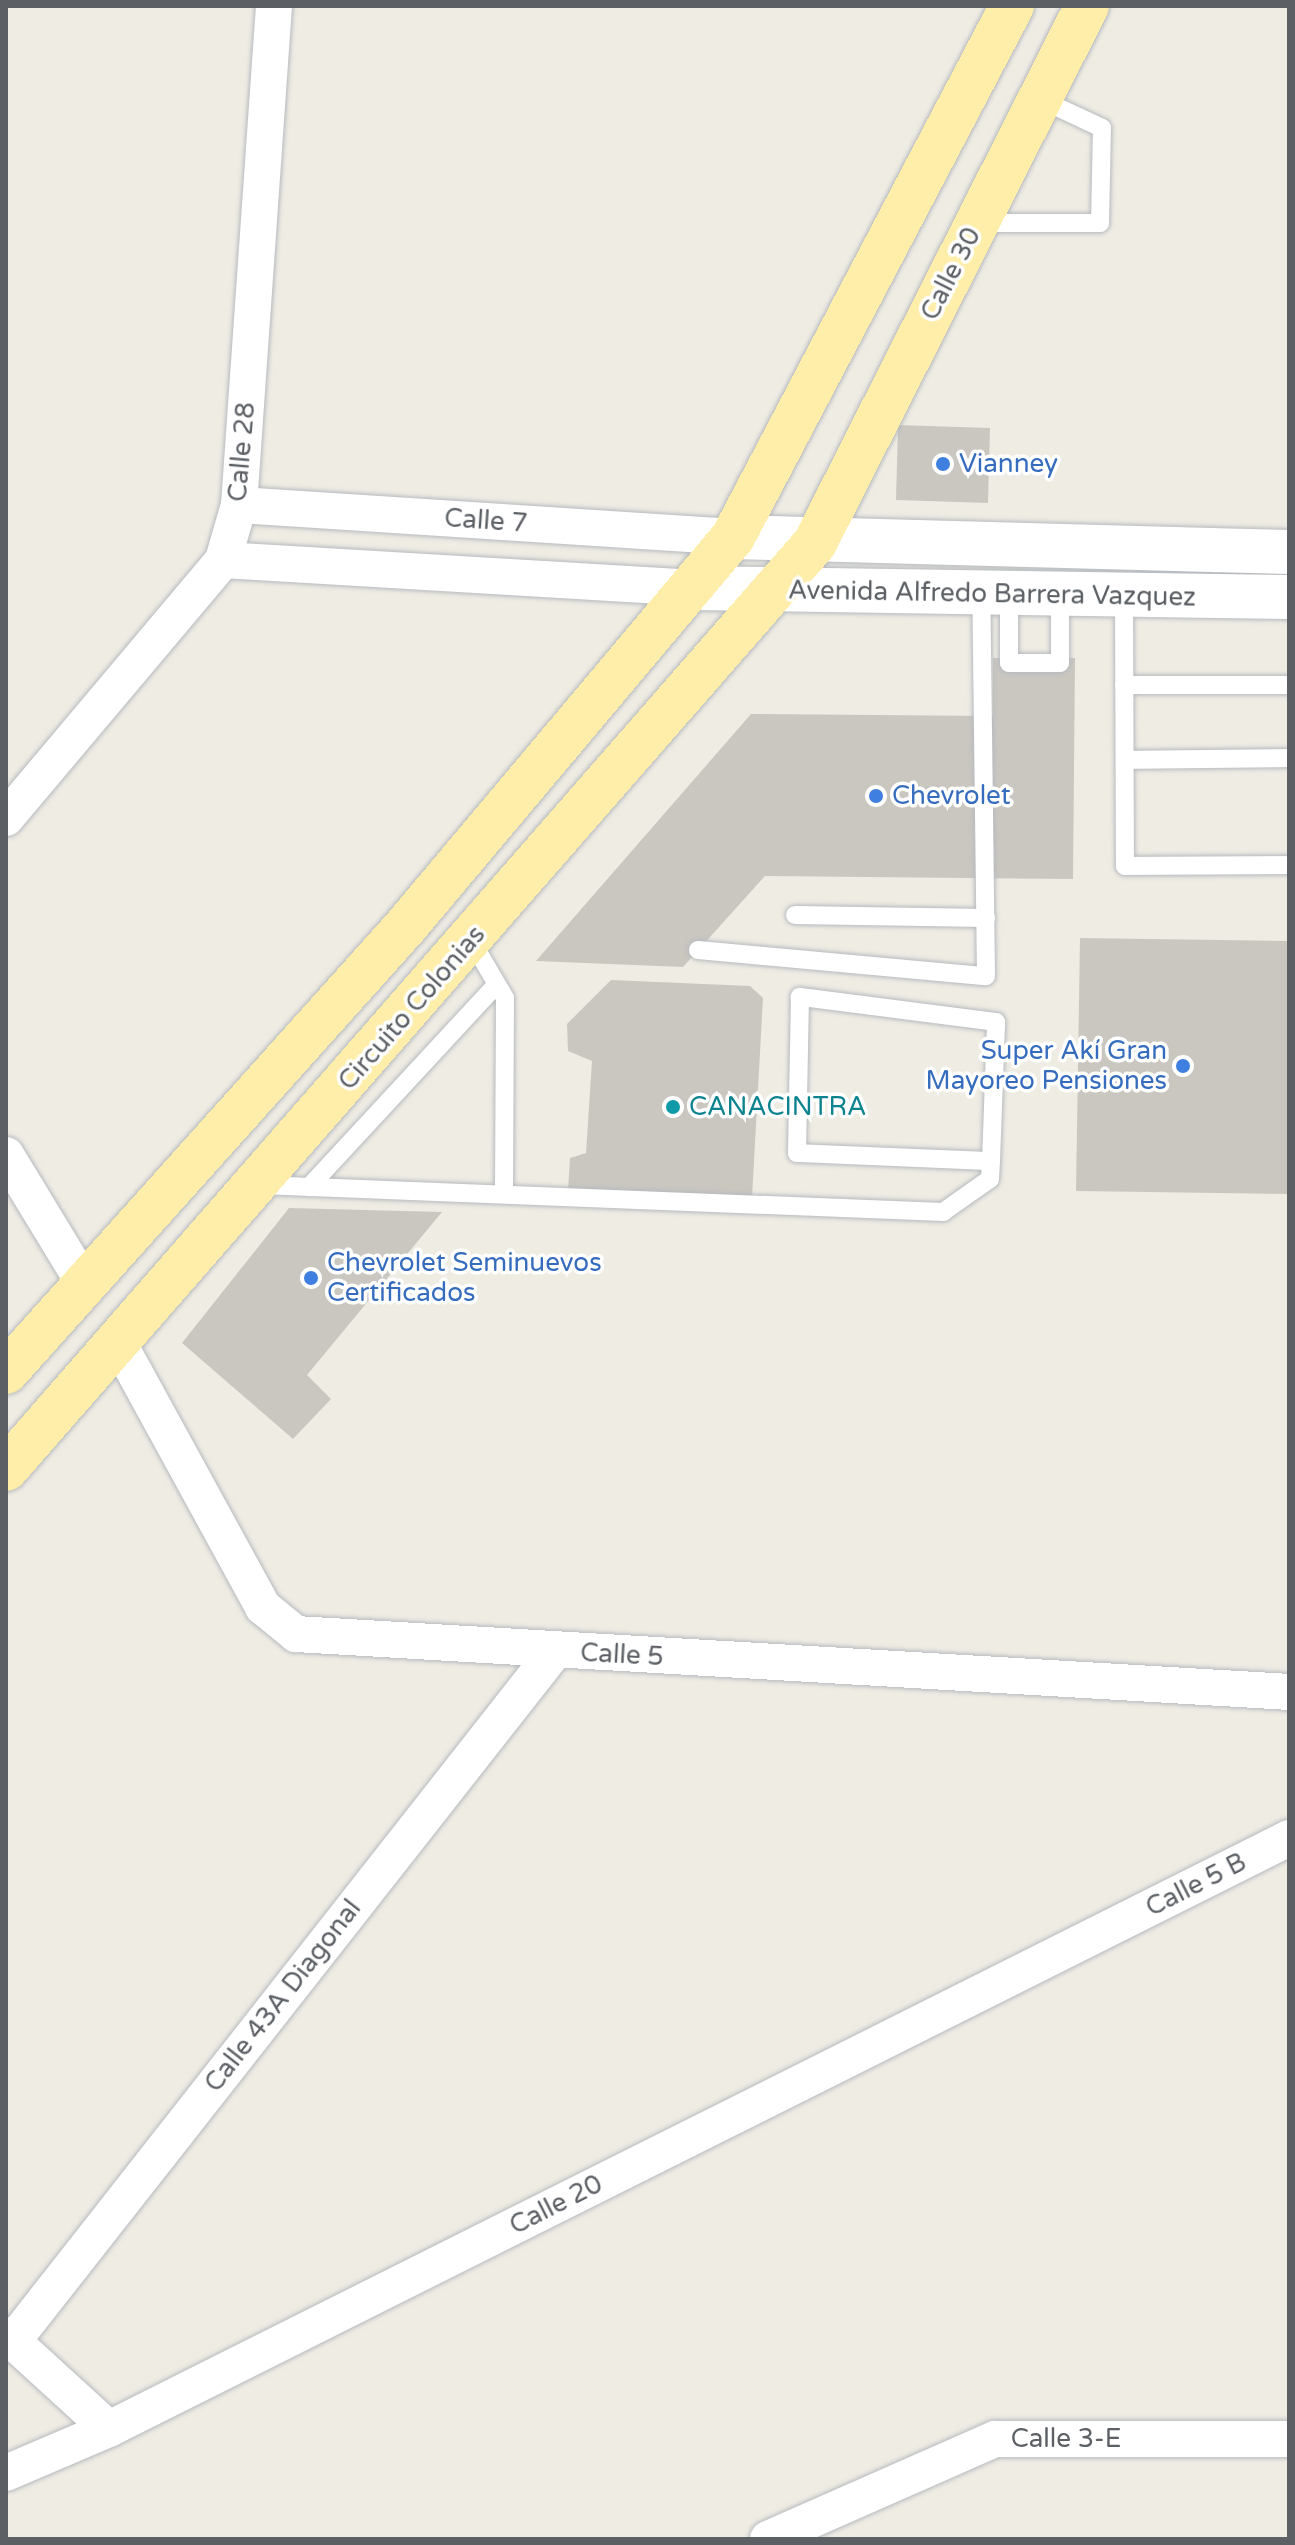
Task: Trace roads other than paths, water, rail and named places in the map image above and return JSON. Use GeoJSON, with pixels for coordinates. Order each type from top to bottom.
{"type":"FeatureCollection","features":[{"type":"Feature","properties":{"kind":"main road"},"geometry":{"type":"LineString","coordinates":[[6,1372],[406,926],[695,588],[733,537],[1012,6]]}},
{"type":"Feature","properties":{"kind":"main road","name":"Calle 30"},"geometry":{"type":"LineString","coordinates":[[815,543],[1087,6]]}},
{"type":"Feature","properties":{"kind":"main road","name":"Circuito Colonias"},"geometry":{"type":"LineString","coordinates":[[6,1469],[258,1185],[815,543]]}},
{"type":"Feature","properties":{"kind":"street","name":"Calle 28"},"geometry":{"type":"LineString","coordinates":[[6,818],[223,560],[239,505],[274,6]]}},
{"type":"Feature","properties":{"kind":"street","name":"Calle 7"},"geometry":{"type":"LineString","coordinates":[[239,505],[733,537]]}},
{"type":"Feature","properties":{"kind":"street","name":"Avenida Alfredo Barrera Vazquez"},"geometry":{"type":"LineString","coordinates":[[733,537],[815,543],[1289,552]]}},
{"type":"Feature","properties":{"kind":"street","name":"Calle 7"},"geometry":{"type":"LineString","coordinates":[[223,560],[695,588]]}},
{"type":"Feature","properties":{"kind":"street","name":"Avenida Alfredo Barrera Vazquez"},"geometry":{"type":"LineString","coordinates":[[695,588],[774,592],[1289,597]]}},
{"type":"Feature","properties":{"kind":"street"},"geometry":{"type":"LineString","coordinates":[[6,1155],[85,1285]]}},
{"type":"Feature","properties":{"kind":"street","name":"Calle 5"},"geometry":{"type":"LineString","coordinates":[[119,1344],[263,1607],[296,1634],[554,1652],[1289,1692]]}},
{"type":"Feature","properties":{"kind":"street","name":"Calle 43A Diagonal"},"geometry":{"type":"LineString","coordinates":[[9,2338],[554,1652]]}},
{"type":"Feature","properties":{"kind":"street","name":"Calle 5 B"},"geometry":{"type":"LineString","coordinates":[[1103,1931],[1289,1838]]}},
{"type":"Feature","properties":{"kind":"street","name":"Calle 20"},"geometry":{"type":"LineString","coordinates":[[6,2473],[109,2429],[1103,1931]]}},
{"type":"Feature","properties":{"kind":"street"},"geometry":{"type":"LineString","coordinates":[[9,2338],[109,2429]]}},
{"type":"Feature","properties":{"kind":"street","name":"Calle 3-E"},"geometry":{"type":"LineString","coordinates":[[768,2539],[995,2439],[1289,2439]]}},
{"type":"Feature","properties":{"kind":"lane"},"geometry":{"type":"LineString","coordinates":[[977,223],[1100,223],[1102,128],[1040,99]]}},
{"type":"Feature","properties":{"kind":"lane"},"geometry":{"type":"LineString","coordinates":[[995,594],[1009,663],[1060,663],[1060,595]]}},
{"type":"Feature","properties":{"kind":"lane"},"geometry":{"type":"LineString","coordinates":[[698,950],[986,976],[995,594]]}},
{"type":"Feature","properties":{"kind":"lane"},"geometry":{"type":"LineString","coordinates":[[1124,596],[1125,866],[1289,865]]}},
{"type":"Feature","properties":{"kind":"lane"},"geometry":{"type":"LineString","coordinates":[[1124,685],[1289,685]]}},
{"type":"Feature","properties":{"kind":"lane"},"geometry":{"type":"LineString","coordinates":[[1125,760],[1289,758]]}},
{"type":"Feature","properties":{"kind":"lane"},"geometry":{"type":"LineString","coordinates":[[795,915],[986,918]]}},
{"type":"Feature","properties":{"kind":"lane"},"geometry":{"type":"LineString","coordinates":[[471,940],[505,998],[504,1194]]}},
{"type":"Feature","properties":{"kind":"lane"},"geometry":{"type":"LineString","coordinates":[[309,1187],[496,985]]}},
{"type":"Feature","properties":{"kind":"lane"},"geometry":{"type":"LineString","coordinates":[[258,1185],[943,1212],[990,1179],[991,1161],[996,1022],[800,997],[797,1153],[991,1161]]}},
{"type":"Feature","properties":{"kind":"place","name":"Vianney"},"geometry":{"type":"Point","coordinates":[943,464]}},
{"type":"Feature","properties":{"kind":"place","name":"Chevrolet"},"geometry":{"type":"Point","coordinates":[876,796]}},
{"type":"Feature","properties":{"kind":"place","name":"Super Akí Gran Mayoreo Pensiones"},"geometry":{"type":"Point","coordinates":[1183,1066]}},
{"type":"Feature","properties":{"kind":"place","name":"CANACINTRA"},"geometry":{"type":"Point","coordinates":[673,1107]}},
{"type":"Feature","properties":{"kind":"place","name":"Chevrolet Seminuevos Certificados"},"geometry":{"type":"Point","coordinates":[311,1278]}}]}
